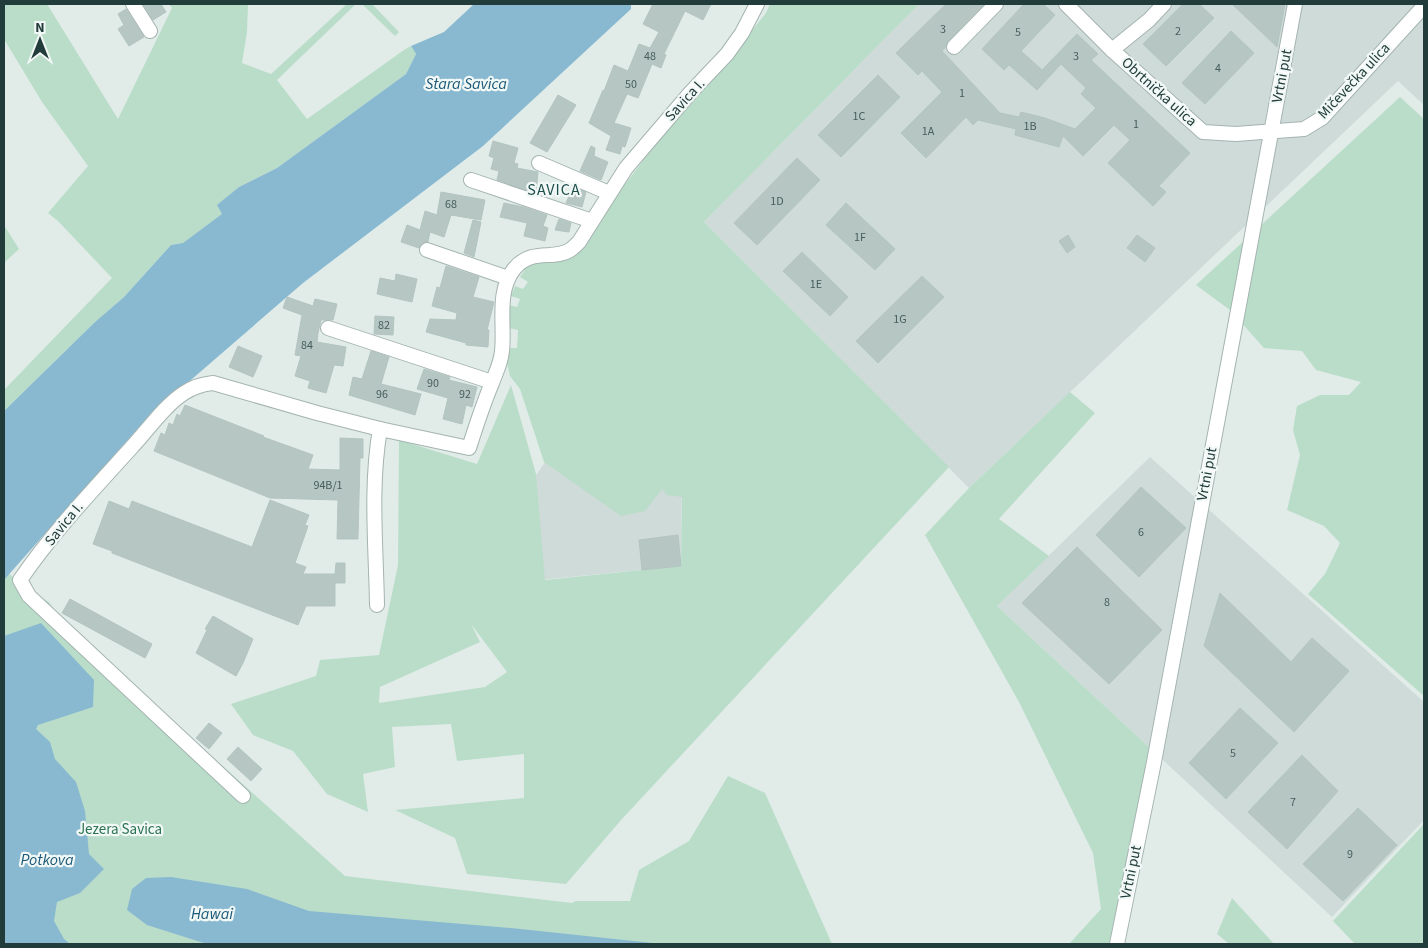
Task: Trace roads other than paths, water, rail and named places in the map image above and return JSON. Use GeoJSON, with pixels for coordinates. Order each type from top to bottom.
{"type":"FeatureCollection","features":[{"type":"Feature","properties":{"kind":"street"},"geometry":{"type":"LineString","coordinates":[[133,4],[150,31]]}},
{"type":"Feature","properties":{"kind":"street","name":"Savica I."},"geometry":{"type":"LineString","coordinates":[[242,796],[29,596],[20,580],[94,488],[153,423],[183,393],[203,384],[213,383],[380,429],[469,448],[492,382],[500,365],[502,316],[508,278],[523,260],[533,256],[571,250],[626,168],[691,92],[727,54],[742,33],[757,4]]}},
{"type":"Feature","properties":{"kind":"street"},"geometry":{"type":"LineString","coordinates":[[954,47],[996,4]]}},
{"type":"Feature","properties":{"kind":"street","name":"Obrtnička ulica"},"geometry":{"type":"LineString","coordinates":[[1066,4],[1112,50],[1203,132],[1236,134],[1271,132]]}},
{"type":"Feature","properties":{"kind":"street"},"geometry":{"type":"LineString","coordinates":[[1112,50],[1149,20],[1164,4]]}},
{"type":"Feature","properties":{"kind":"street","name":"Vrtni put"},"geometry":{"type":"LineString","coordinates":[[1117,944],[1154,762],[1296,4]]}},
{"type":"Feature","properties":{"kind":"street","name":"Mičevečka ulica"},"geometry":{"type":"LineString","coordinates":[[1271,132],[1304,129],[1322,118],[1424,6]]}},
{"type":"Feature","properties":{"kind":"street"},"geometry":{"type":"LineString","coordinates":[[539,163],[609,193]]}},
{"type":"Feature","properties":{"kind":"street"},"geometry":{"type":"LineString","coordinates":[[471,180],[592,221]]}},
{"type":"Feature","properties":{"kind":"street"},"geometry":{"type":"LineString","coordinates":[[427,250],[508,278]]}},
{"type":"Feature","properties":{"kind":"street"},"geometry":{"type":"LineString","coordinates":[[328,328],[492,382]]}},
{"type":"Feature","properties":{"kind":"street"},"geometry":{"type":"LineString","coordinates":[[378,604],[375,518],[376,450],[380,429]]}},
{"type":"Feature","properties":{"kind":"water","name":"Stara Savica"},"geometry":{"type":"Polygon","coordinates":[[[474,4],[631,4],[631,9],[483,146],[303,283],[148,417],[4,580],[4,411],[95,322],[124,297],[171,245],[183,243],[222,214],[217,205],[239,187],[277,168],[406,74],[416,54],[411,46],[444,32],[474,4]]]}},
{"type":"Feature","properties":{"kind":"water","name":"Potkova"},"geometry":{"type":"Polygon","coordinates":[[[41,623],[94,680],[93,707],[38,725],[36,729],[50,742],[55,759],[76,782],[85,811],[89,854],[104,869],[80,893],[57,902],[54,921],[64,939],[70,944],[4,944],[4,636],[41,623]]]}},
{"type":"Feature","properties":{"kind":"water","name":"Hawai"},"geometry":{"type":"Polygon","coordinates":[[[171,877],[247,889],[309,911],[511,928],[662,944],[207,944],[147,925],[127,910],[132,889],[146,878],[171,877]]]}},
{"type":"Feature","properties":{"kind":"district","name":"SAVICA"},"geometry":{"type":"Point","coordinates":[554,190]}},
{"type":"Feature","properties":{"kind":"park label","name":"Jezera Savica"},"geometry":{"type":"Point","coordinates":[120,829]}}]}
